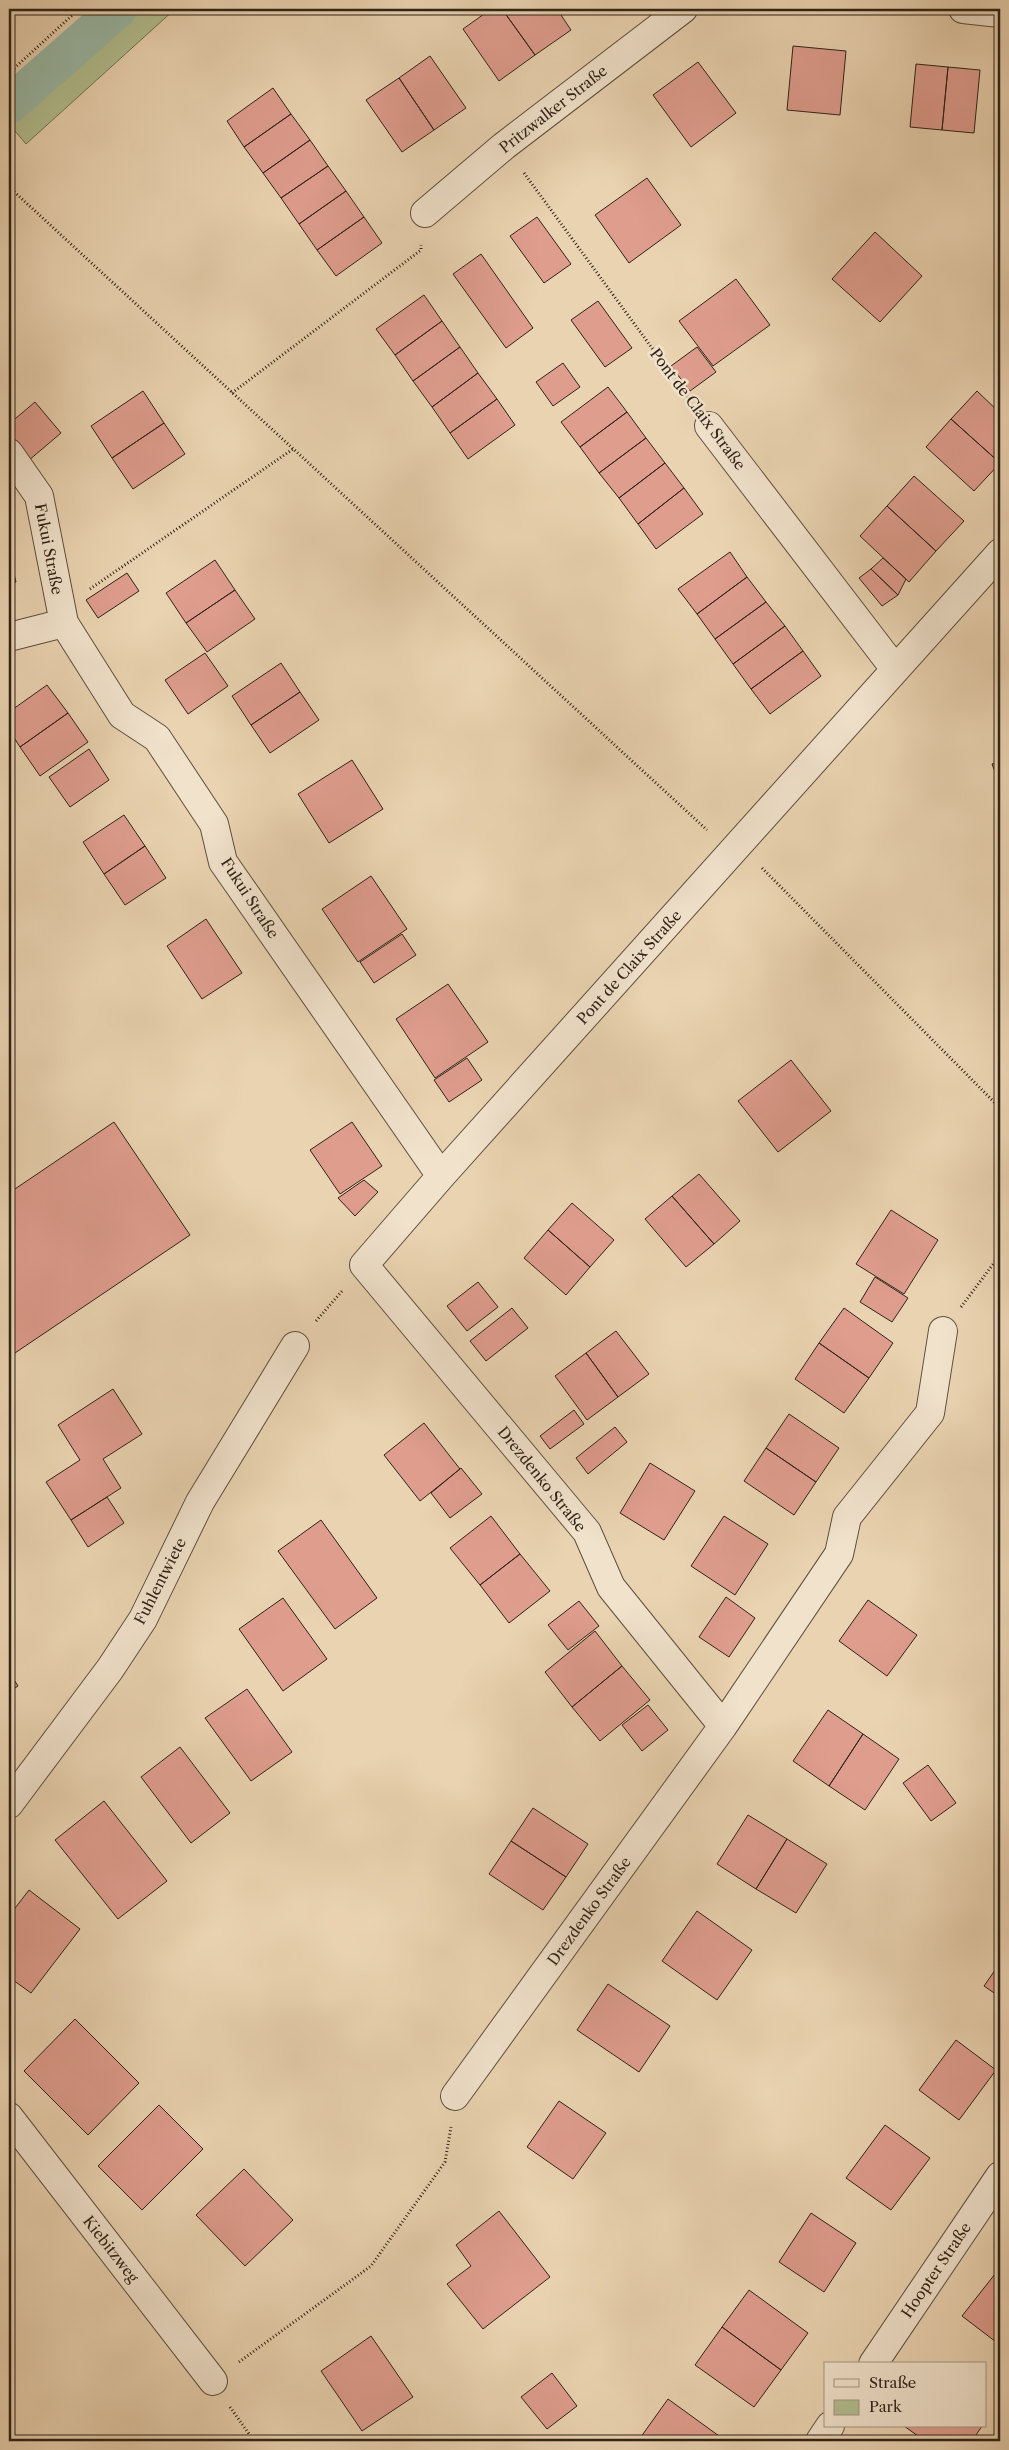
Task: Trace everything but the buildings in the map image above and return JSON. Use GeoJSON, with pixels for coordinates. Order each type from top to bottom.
{"type":"FeatureCollection","features":[{"type":"Feature","properties":{"kind":"street","name":"Pritzwalker Straße"},"geometry":{"type":"LineString","coordinates":[[425,213],[504,146],[683,9]]}},
{"type":"Feature","properties":{"kind":"street"},"geometry":{"type":"LineString","coordinates":[[963,9],[1000,13]]}},
{"type":"Feature","properties":{"kind":"street","name":"Pont de Claix Straße"},"geometry":{"type":"LineString","coordinates":[[710,426],[895,669]]}},
{"type":"Feature","properties":{"kind":"street","name":"Fukui Straße"},"geometry":{"type":"LineString","coordinates":[[9,453],[39,496],[64,623],[122,715],[157,738],[214,824],[223,862],[441,1176]]}},
{"type":"Feature","properties":{"kind":"street","name":"Pont de Claix Straße"},"geometry":{"type":"LineString","coordinates":[[364,1265],[441,1176],[1000,553]]}},
{"type":"Feature","properties":{"kind":"street"},"geometry":{"type":"LineString","coordinates":[[9,637],[64,623]]}},
{"type":"Feature","properties":{"kind":"street","name":"Drezdenko Straße"},"geometry":{"type":"LineString","coordinates":[[364,1265],[587,1532],[611,1587],[724,1726]]}},
{"type":"Feature","properties":{"kind":"street","name":"Drezdenko Straße"},"geometry":{"type":"LineString","coordinates":[[455,2096],[724,1726],[839,1554],[848,1517],[930,1413],[943,1331]]}},
{"type":"Feature","properties":{"kind":"street","name":"Fuhlentwiete"},"geometry":{"type":"LineString","coordinates":[[9,1804],[110,1669],[143,1618],[200,1502],[295,1346]]}},
{"type":"Feature","properties":{"kind":"street","name":"Kiebitzweg"},"geometry":{"type":"LineString","coordinates":[[9,2117],[213,2382]]}},
{"type":"Feature","properties":{"kind":"street","name":"Hoopter Straße"},"geometry":{"type":"LineString","coordinates":[[874,2362],[1000,2176]]}},
{"type":"Feature","properties":{"kind":"street"},"geometry":{"type":"LineString","coordinates":[[820,2441],[829,2428]]}},
{"type":"Feature","properties":{"kind":"path"},"geometry":{"type":"LineString","coordinates":[[9,73],[79,9]]}},
{"type":"Feature","properties":{"kind":"path","name":"Pont de Claix Straße"},"geometry":{"type":"LineString","coordinates":[[504,146],[710,426]]}},
{"type":"Feature","properties":{"kind":"path"},"geometry":{"type":"LineString","coordinates":[[9,188],[701,825],[735,850],[755,861],[1000,1108]]}},
{"type":"Feature","properties":{"kind":"path"},"geometry":{"type":"LineString","coordinates":[[232,393],[421,250],[425,213]]}},
{"type":"Feature","properties":{"kind":"path"},"geometry":{"type":"LineString","coordinates":[[64,623],[76,599],[292,449]]}},
{"type":"Feature","properties":{"kind":"path"},"geometry":{"type":"LineString","coordinates":[[943,1331],[1000,1255]]}},
{"type":"Feature","properties":{"kind":"path"},"geometry":{"type":"LineString","coordinates":[[295,1346],[364,1265]]}},
{"type":"Feature","properties":{"kind":"path"},"geometry":{"type":"LineString","coordinates":[[254,2441],[213,2382],[371,2266],[445,2162]]}},
{"type":"Feature","properties":{"kind":"green space"},"geometry":{"type":"Polygon","coordinates":[[[102,9],[175,9],[26,144],[9,124],[9,92],[102,9]]]}},
{"type":"Feature","properties":{"kind":"waterway"},"geometry":{"type":"LineString","coordinates":[[9,105],[118,9]]}}]}
